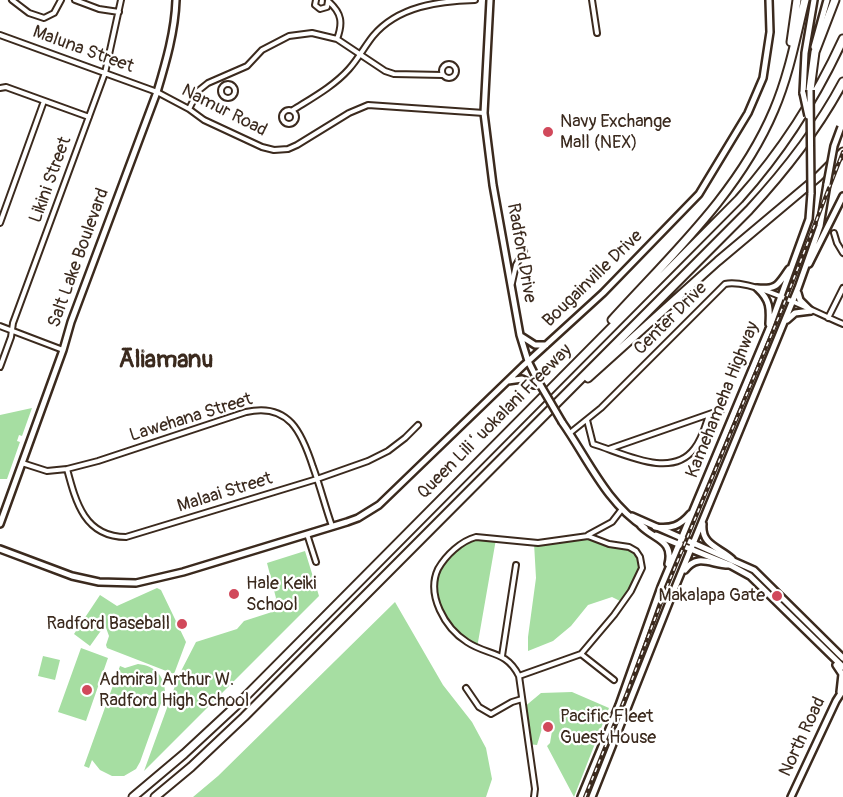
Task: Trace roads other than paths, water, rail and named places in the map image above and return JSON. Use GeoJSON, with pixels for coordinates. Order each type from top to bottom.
{"type":"FeatureCollection","features":[{"type":"Feature","properties":{"kind":"highway"},"geometry":{"type":"LineString","coordinates":[[748,160],[779,90],[790,45],[797,0]]}},
{"type":"Feature","properties":{"kind":"highway"},"geometry":{"type":"LineString","coordinates":[[556,382],[710,213],[748,160],[762,136],[781,93],[805,0]]}},
{"type":"Feature","properties":{"kind":"highway"},"geometry":{"type":"LineString","coordinates":[[807,92],[819,39],[835,0]]}},
{"type":"Feature","properties":{"kind":"highway","name":"Queen Liliʻuokalani Freeway"},"geometry":{"type":"LineString","coordinates":[[133,797],[239,703],[717,222],[757,179],[800,121],[843,39]]}},
{"type":"Feature","properties":{"kind":"highway","name":"Queen Liliʻuokalani Freeway"},"geometry":{"type":"LineString","coordinates":[[156,797],[244,717],[762,196],[813,132],[843,81]]}},
{"type":"Feature","properties":{"kind":"highway"},"geometry":{"type":"LineString","coordinates":[[547,413],[836,160],[843,150]]}},
{"type":"Feature","properties":{"kind":"main road","name":"Salt Lake Boulevard"},"geometry":{"type":"LineString","coordinates":[[0,524],[71,322],[157,92],[165,67],[175,18],[176,0]]}},
{"type":"Feature","properties":{"kind":"main road","name":"Radford Drive"},"geometry":{"type":"LineString","coordinates":[[490,0],[484,113],[493,184],[520,335],[536,383]]}},
{"type":"Feature","properties":{"kind":"main road","name":"Bougainville Drive"},"geometry":{"type":"LineString","coordinates":[[0,549],[72,576],[99,582],[135,583],[162,578],[347,522],[369,512],[384,501],[528,361],[603,293],[680,216],[704,186],[747,113],[763,78],[770,32],[769,0]]}},
{"type":"Feature","properties":{"kind":"main road","name":"Kamehameha Highway"},"geometry":{"type":"LineString","coordinates":[[580,797],[619,705],[661,587],[769,329],[808,219],[811,193],[810,130],[805,53],[814,0]]}},
{"type":"Feature","properties":{"kind":"main road"},"geometry":{"type":"LineString","coordinates":[[810,80],[812,57],[827,0]]}},
{"type":"Feature","properties":{"kind":"main road","name":"Kamehameha Highway"},"geometry":{"type":"LineString","coordinates":[[592,797],[802,278],[820,226],[834,146],[842,125]]}},
{"type":"Feature","properties":{"kind":"main road"},"geometry":{"type":"LineString","coordinates":[[802,278],[843,196]]}},
{"type":"Feature","properties":{"kind":"main road"},"geometry":{"type":"LineString","coordinates":[[757,288],[773,288],[779,284],[793,262]]}},
{"type":"Feature","properties":{"kind":"main road"},"geometry":{"type":"LineString","coordinates":[[757,288],[769,301],[769,329]]}},
{"type":"Feature","properties":{"kind":"main road"},"geometry":{"type":"LineString","coordinates":[[798,288],[800,300],[811,311]]}},
{"type":"Feature","properties":{"kind":"main road"},"geometry":{"type":"LineString","coordinates":[[780,332],[789,316],[811,311]]}},
{"type":"Feature","properties":{"kind":"main road"},"geometry":{"type":"LineString","coordinates":[[520,335],[530,343],[546,345]]}},
{"type":"Feature","properties":{"kind":"main road"},"geometry":{"type":"LineString","coordinates":[[506,382],[520,379],[536,383],[570,433],[592,472],[622,509],[669,549],[669,558],[661,587]]}},
{"type":"Feature","properties":{"kind":"main road"},"geometry":{"type":"LineString","coordinates":[[655,527],[677,526],[694,511]]}},
{"type":"Feature","properties":{"kind":"main road"},"geometry":{"type":"LineString","coordinates":[[629,515],[732,559],[760,574],[843,657]]}},
{"type":"Feature","properties":{"kind":"main road"},"geometry":{"type":"LineString","coordinates":[[703,519],[702,532],[706,540],[712,547],[726,553],[732,559]]}},
{"type":"Feature","properties":{"kind":"main road"},"geometry":{"type":"LineString","coordinates":[[641,526],[730,565],[758,582],[843,667]]}},
{"type":"Feature","properties":{"kind":"main road"},"geometry":{"type":"LineString","coordinates":[[674,590],[687,567],[696,561],[702,559],[721,566],[730,565]]}},
{"type":"Feature","properties":{"kind":"main road"},"geometry":{"type":"LineString","coordinates":[[829,653],[842,674],[841,692]]}},
{"type":"Feature","properties":{"kind":"main road","name":"North Road"},"geometry":{"type":"LineString","coordinates":[[791,797],[841,692]]}},
{"type":"Feature","properties":{"kind":"street"},"geometry":{"type":"LineString","coordinates":[[12,0],[29,13],[44,18],[54,13],[61,0]]}},
{"type":"Feature","properties":{"kind":"street"},"geometry":{"type":"LineString","coordinates":[[75,0],[99,9],[119,12]]}},
{"type":"Feature","properties":{"kind":"street","name":"Likini Street"},"geometry":{"type":"LineString","coordinates":[[0,367],[13,331],[13,323],[105,73],[121,0]]}},
{"type":"Feature","properties":{"kind":"street"},"geometry":{"type":"LineString","coordinates":[[316,0],[315,5],[321,9],[327,7],[328,1]]}},
{"type":"Feature","properties":{"kind":"street"},"geometry":{"type":"LineString","coordinates":[[293,111],[334,84],[348,70],[381,27],[394,18],[443,1],[475,0]]}},
{"type":"Feature","properties":{"kind":"street"},"geometry":{"type":"LineString","coordinates":[[592,0],[597,33]]}},
{"type":"Feature","properties":{"kind":"street"},"geometry":{"type":"LineString","coordinates":[[328,1],[337,9],[341,17],[341,28],[337,39]]}},
{"type":"Feature","properties":{"kind":"street"},"geometry":{"type":"LineString","coordinates":[[189,109],[198,91],[208,83],[246,66],[262,50],[289,36],[312,33],[337,39],[385,71],[394,74],[443,75]]}},
{"type":"Feature","properties":{"kind":"street","name":"Maluna Street"},"geometry":{"type":"LineString","coordinates":[[0,34],[157,92]]}},
{"type":"Feature","properties":{"kind":"street"},"geometry":{"type":"LineString","coordinates":[[222,77],[225,84]]}},
{"type":"Feature","properties":{"kind":"street"},"geometry":{"type":"LineString","coordinates":[[0,88],[6,87],[89,117]]}},
{"type":"Feature","properties":{"kind":"street","name":"Namur Road"},"geometry":{"type":"LineString","coordinates":[[157,92],[204,120],[262,147],[274,150],[288,149],[297,145],[349,113],[368,105],[484,113]]}},
{"type":"Feature","properties":{"kind":"street"},"geometry":{"type":"LineString","coordinates":[[0,223],[44,101]]}},
{"type":"Feature","properties":{"kind":"street"},"geometry":{"type":"LineString","coordinates":[[834,233],[843,253]]}},
{"type":"Feature","properties":{"kind":"street"},"geometry":{"type":"LineString","coordinates":[[511,287],[516,265],[524,251]]}},
{"type":"Feature","properties":{"kind":"street","name":"Center Drive"},"geometry":{"type":"LineString","coordinates":[[570,433],[587,420],[721,288],[733,282],[781,297],[843,324]]}},
{"type":"Feature","properties":{"kind":"street"},"geometry":{"type":"LineString","coordinates":[[828,318],[843,288]]}},
{"type":"Feature","properties":{"kind":"street"},"geometry":{"type":"LineString","coordinates":[[836,301],[843,294]]}},
{"type":"Feature","properties":{"kind":"street"},"geometry":{"type":"LineString","coordinates":[[0,326],[63,350]]}},
{"type":"Feature","properties":{"kind":"street","name":"Lawehana Street"},"geometry":{"type":"LineString","coordinates":[[22,463],[47,471],[67,469],[246,412],[260,410],[281,415],[298,429],[305,441],[332,526]]}},
{"type":"Feature","properties":{"kind":"street"},"geometry":{"type":"LineString","coordinates":[[608,449],[722,410]]}},
{"type":"Feature","properties":{"kind":"street"},"geometry":{"type":"LineString","coordinates":[[587,420],[592,441],[608,449],[645,462],[674,462],[687,457],[693,450],[701,438],[709,415]]}},
{"type":"Feature","properties":{"kind":"street","name":"Malaai Street"},"geometry":{"type":"LineString","coordinates":[[67,469],[84,517],[91,525],[101,532],[119,537],[132,536],[368,461],[405,438],[417,425]]}},
{"type":"Feature","properties":{"kind":"street"},"geometry":{"type":"LineString","coordinates":[[535,797],[519,676],[513,664],[502,656],[477,648],[465,641],[443,617],[434,588],[440,567],[460,545],[477,537],[538,543],[588,536],[612,522],[622,509]]}},
{"type":"Feature","properties":{"kind":"street"},"geometry":{"type":"LineString","coordinates":[[307,534],[316,562]]}},
{"type":"Feature","properties":{"kind":"street"},"geometry":{"type":"LineString","coordinates":[[519,676],[581,654],[624,603],[642,568],[640,557],[634,550],[588,536]]}},
{"type":"Feature","properties":{"kind":"street"},"geometry":{"type":"LineString","coordinates":[[502,656],[516,565]]}},
{"type":"Feature","properties":{"kind":"street"},"geometry":{"type":"LineString","coordinates":[[581,654],[614,680]]}},
{"type":"Feature","properties":{"kind":"street"},"geometry":{"type":"LineString","coordinates":[[466,688],[478,707],[491,714],[522,699]]}},
{"type":"Feature","properties":{"kind":"railway"},"geometry":{"type":"LineString","coordinates":[[585,797],[668,584],[780,314],[843,152]]}},
{"type":"Feature","properties":{"kind":"place","name":"Navy Exchange Mall (NEX)"},"geometry":{"type":"Point","coordinates":[548,132]}},
{"type":"Feature","properties":{"kind":"place","name":"Hale Keiki School"},"geometry":{"type":"Point","coordinates":[234,594]}},
{"type":"Feature","properties":{"kind":"place","name":"Makalapa Gate"},"geometry":{"type":"Point","coordinates":[777,596]}},
{"type":"Feature","properties":{"kind":"place","name":"Radford Baseball"},"geometry":{"type":"Point","coordinates":[182,624]}},
{"type":"Feature","properties":{"kind":"place","name":"Admiral Arthur W. Radford High School"},"geometry":{"type":"Point","coordinates":[87,690]}},
{"type":"Feature","properties":{"kind":"place","name":"Pacific Fleet Guest House"},"geometry":{"type":"Point","coordinates":[548,727]}},
{"type":"Feature","properties":{"kind":"district","name":"Āliamanu"},"geometry":{"type":"Point","coordinates":[166,361]}}]}
